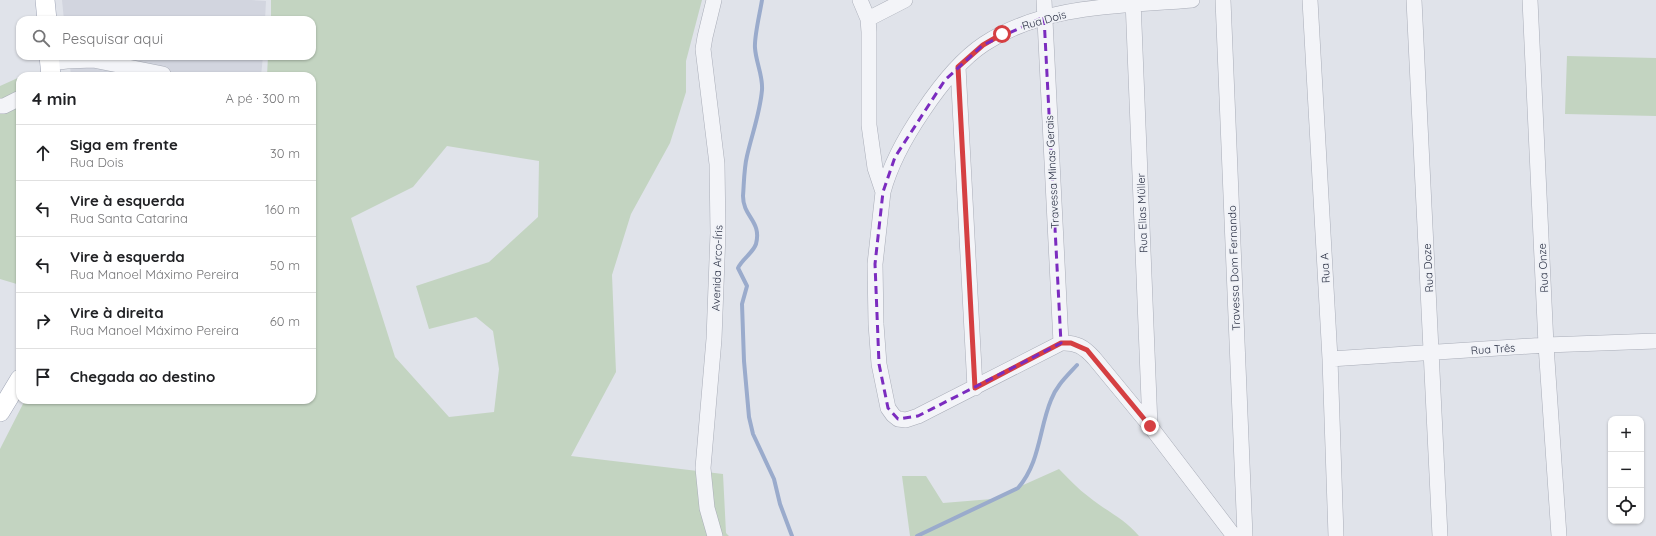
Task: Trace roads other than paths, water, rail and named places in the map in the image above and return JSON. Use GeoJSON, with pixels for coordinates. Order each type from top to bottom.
{"type":"FeatureCollection","features":[{"type":"Feature","properties":{"kind":"main road"},"geometry":{"type":"LineString","coordinates":[[45,0],[47,16]]}},
{"type":"Feature","properties":{"kind":"main road"},"geometry":{"type":"LineString","coordinates":[[0,412],[16,386]]}},
{"type":"Feature","properties":{"kind":"street","name":"Avenida Arco-Íris"},"geometry":{"type":"LineString","coordinates":[[714,0],[703,49],[717,164],[718,233],[714,339],[703,468],[707,508],[715,536]]}},
{"type":"Feature","properties":{"kind":"street"},"geometry":{"type":"LineString","coordinates":[[860,0],[868,19],[869,32],[869,124],[875,168],[883,192]]}},
{"type":"Feature","properties":{"kind":"street"},"geometry":{"type":"LineString","coordinates":[[868,19],[906,0]]}},
{"type":"Feature","properties":{"kind":"street","name":"Travessa Minas Gerais"},"geometry":{"type":"LineString","coordinates":[[1044,0],[1061,343]]}},
{"type":"Feature","properties":{"kind":"street","name":"Rua Dois"},"geometry":{"type":"LineString","coordinates":[[1061,343],[918,416],[906,420],[898,419],[888,408],[879,364],[876,324],[875,264],[883,192],[888,174],[895,157],[910,131],[933,96],[945,80],[983,45],[1023,25],[1044,17],[1133,2],[1192,0]]}},
{"type":"Feature","properties":{"kind":"street","name":"Travessa Dom Fernando"},"geometry":{"type":"LineString","coordinates":[[1223,0],[1245,536]]}},
{"type":"Feature","properties":{"kind":"street","name":"Rua A"},"geometry":{"type":"LineString","coordinates":[[1310,0],[1330,359],[1336,536]]}},
{"type":"Feature","properties":{"kind":"street","name":"Rua Doze"},"geometry":{"type":"LineString","coordinates":[[1414,0],[1440,536]]}},
{"type":"Feature","properties":{"kind":"street","name":"Rua Onze"},"geometry":{"type":"LineString","coordinates":[[1530,0],[1546,345],[1560,536]]}},
{"type":"Feature","properties":{"kind":"street","name":"Rua Elias Müller"},"geometry":{"type":"LineString","coordinates":[[1133,2],[1150,426]]}},
{"type":"Feature","properties":{"kind":"street"},"geometry":{"type":"LineString","coordinates":[[50,65],[67,60],[93,60],[153,72]]}},
{"type":"Feature","properties":{"kind":"street"},"geometry":{"type":"LineString","coordinates":[[958,67],[975,388]]}},
{"type":"Feature","properties":{"kind":"street"},"geometry":{"type":"LineString","coordinates":[[0,106],[4,106],[16,100]]}},
{"type":"Feature","properties":{"kind":"street","name":"Rua Três"},"geometry":{"type":"LineString","coordinates":[[1330,359],[1546,345],[1656,341]]}},
{"type":"Feature","properties":{"kind":"street"},"geometry":{"type":"LineString","coordinates":[[1061,343],[1071,343],[1087,350],[1150,426],[1234,536]]}},
{"type":"Feature","properties":{"kind":"waterway"},"geometry":{"type":"LineString","coordinates":[[762,0],[755,43],[762,90],[758,115],[746,161],[743,196],[746,209],[755,224],[757,236],[755,247],[738,268],[747,286],[742,304],[744,361],[749,417],[753,434],[774,479],[780,504],[792,536]]}},
{"type":"Feature","properties":{"kind":"waterway"},"geometry":{"type":"LineString","coordinates":[[917,536],[1018,488],[1031,468],[1053,395],[1062,381],[1077,365]]}}]}
